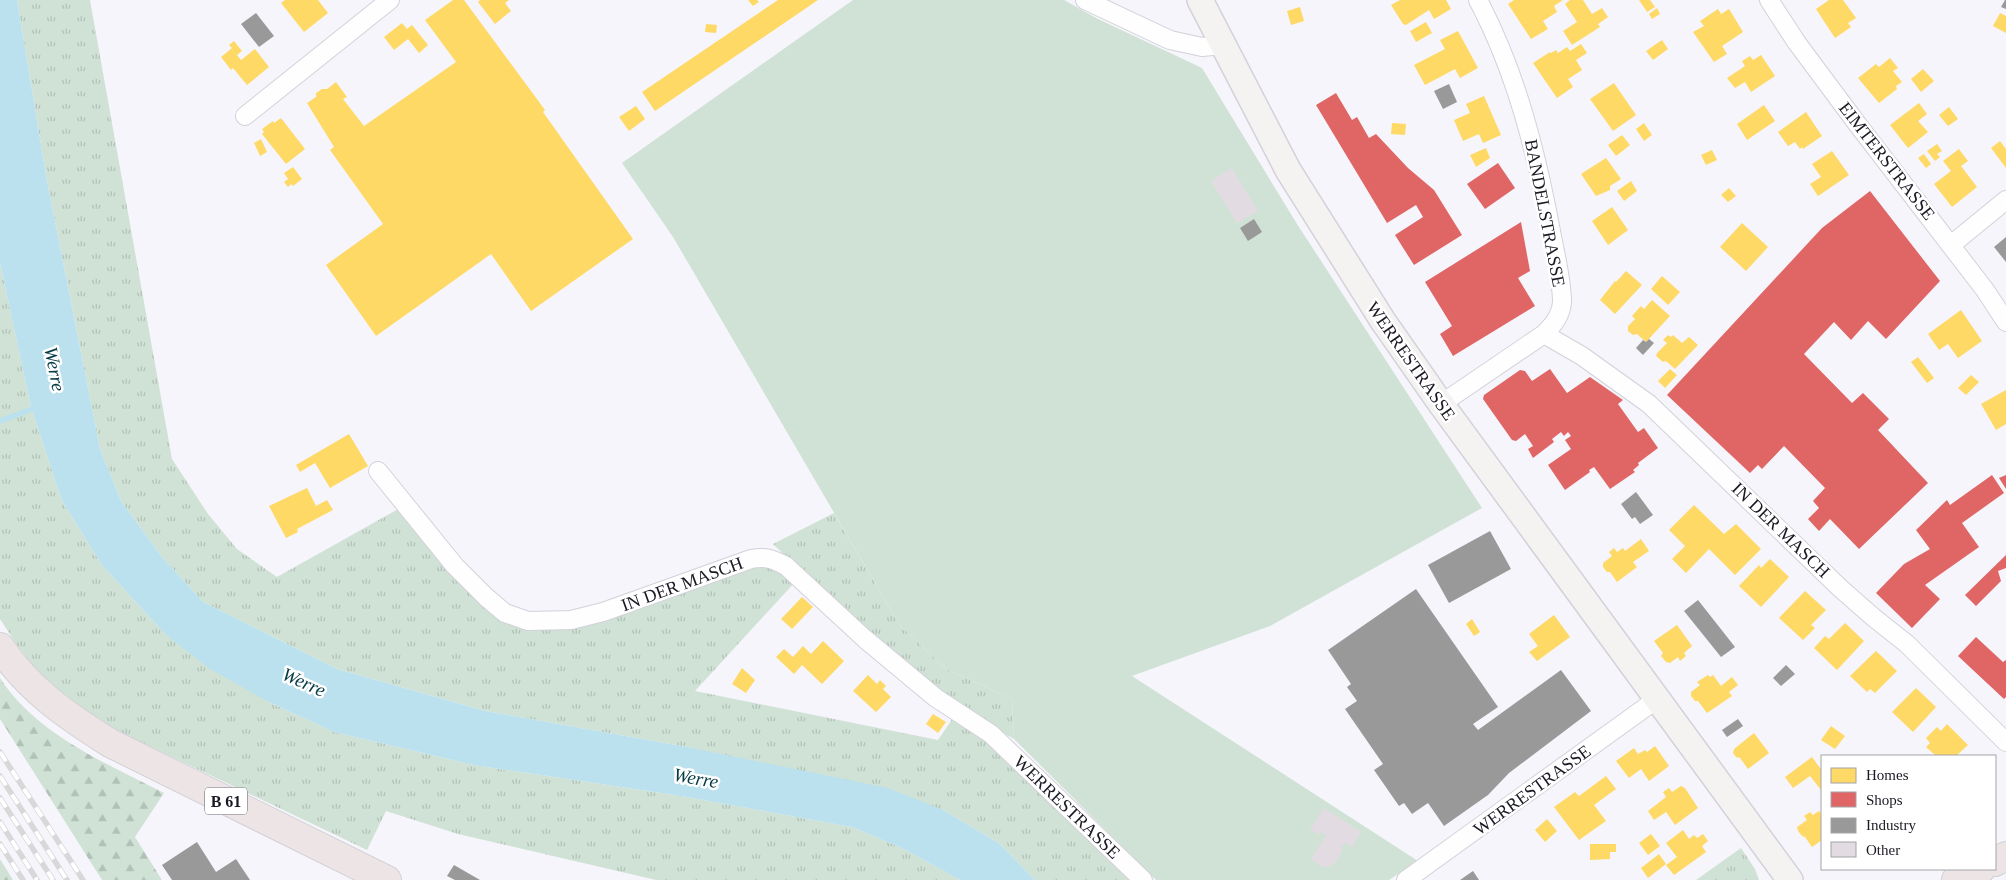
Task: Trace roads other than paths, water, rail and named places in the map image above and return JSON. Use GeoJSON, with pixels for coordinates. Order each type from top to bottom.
{"type":"FeatureCollection","features":[{"type":"Feature","properties":{"kind":"main road","name":"WERRESTRASSE"},"geometry":{"type":"LineString","coordinates":[[1200,0],[1293,178],[1383,321],[1441,404],[1790,880]]}},
{"type":"Feature","properties":{"kind":"main road","name":"B 61"},"geometry":{"type":"LineString","coordinates":[[0,647],[25,680],[40,694],[68,717],[110,743],[387,880]]}},
{"type":"Feature","properties":{"kind":"main road"},"geometry":{"type":"LineString","coordinates":[[1956,880],[1979,870]]}},
{"type":"Feature","properties":{"kind":"street"},"geometry":{"type":"LineString","coordinates":[[245,116],[390,0]]}},
{"type":"Feature","properties":{"kind":"street"},"geometry":{"type":"LineString","coordinates":[[1084,0],[1170,40],[1202,47],[1223,45]]}},
{"type":"Feature","properties":{"kind":"street","name":"BANDELSTRASSE"},"geometry":{"type":"LineString","coordinates":[[1441,404],[1544,334],[1557,321],[1562,303],[1544,194],[1531,139],[1513,81],[1487,16],[1478,0]]}},
{"type":"Feature","properties":{"kind":"street","name":"EIMTERSTRASSE"},"geometry":{"type":"LineString","coordinates":[[1769,0],[1803,51],[1985,290],[2006,322]]}},
{"type":"Feature","properties":{"kind":"street"},"geometry":{"type":"LineString","coordinates":[[1951,245],[2006,200]]}},
{"type":"Feature","properties":{"kind":"street","name":"IN DER MASCH"},"geometry":{"type":"LineString","coordinates":[[1544,334],[1582,356],[1649,404],[1840,588],[1906,644],[2006,742]]}},
{"type":"Feature","properties":{"kind":"street","name":"IN DER MASCH"},"geometry":{"type":"LineString","coordinates":[[378,471],[455,566],[486,598],[505,613],[528,621],[571,620],[604,612],[751,559],[764,557],[774,559],[786,566],[865,639],[936,698],[990,734]]}},
{"type":"Feature","properties":{"kind":"street","name":"WERRESTRASSE"},"geometry":{"type":"LineString","coordinates":[[1406,880],[1657,699]]}},
{"type":"Feature","properties":{"kind":"street","name":"WERRESTRASSE"},"geometry":{"type":"LineString","coordinates":[[990,734],[1143,880]]}},
{"type":"Feature","properties":{"kind":"water","name":"Werre"},"geometry":{"type":"Polygon","coordinates":[[[0,0],[17,0],[47,181],[100,449],[121,501],[162,557],[203,602],[337,669],[485,711],[687,747],[888,788],[943,810],[1000,844],[1035,880],[960,880],[902,848],[852,827],[681,796],[474,765],[334,732],[271,703],[210,669],[166,635],[102,565],[62,501],[31,407],[0,263],[0,0]]]}},
{"type":"Feature","properties":{"kind":"waterway"},"geometry":{"type":"LineString","coordinates":[[0,421],[38,407]]}},
{"type":"Feature","properties":{"kind":"railway"},"geometry":{"type":"LineString","coordinates":[[0,752],[83,880]]}},
{"type":"Feature","properties":{"kind":"railway"},"geometry":{"type":"LineString","coordinates":[[0,776],[67,880]]}},
{"type":"Feature","properties":{"kind":"railway"},"geometry":{"type":"LineString","coordinates":[[0,798],[53,880]]}},
{"type":"Feature","properties":{"kind":"railway"},"geometry":{"type":"LineString","coordinates":[[0,822],[37,880]]}},
{"type":"Feature","properties":{"kind":"railway"},"geometry":{"type":"LineString","coordinates":[[0,844],[23,880]]}}]}
